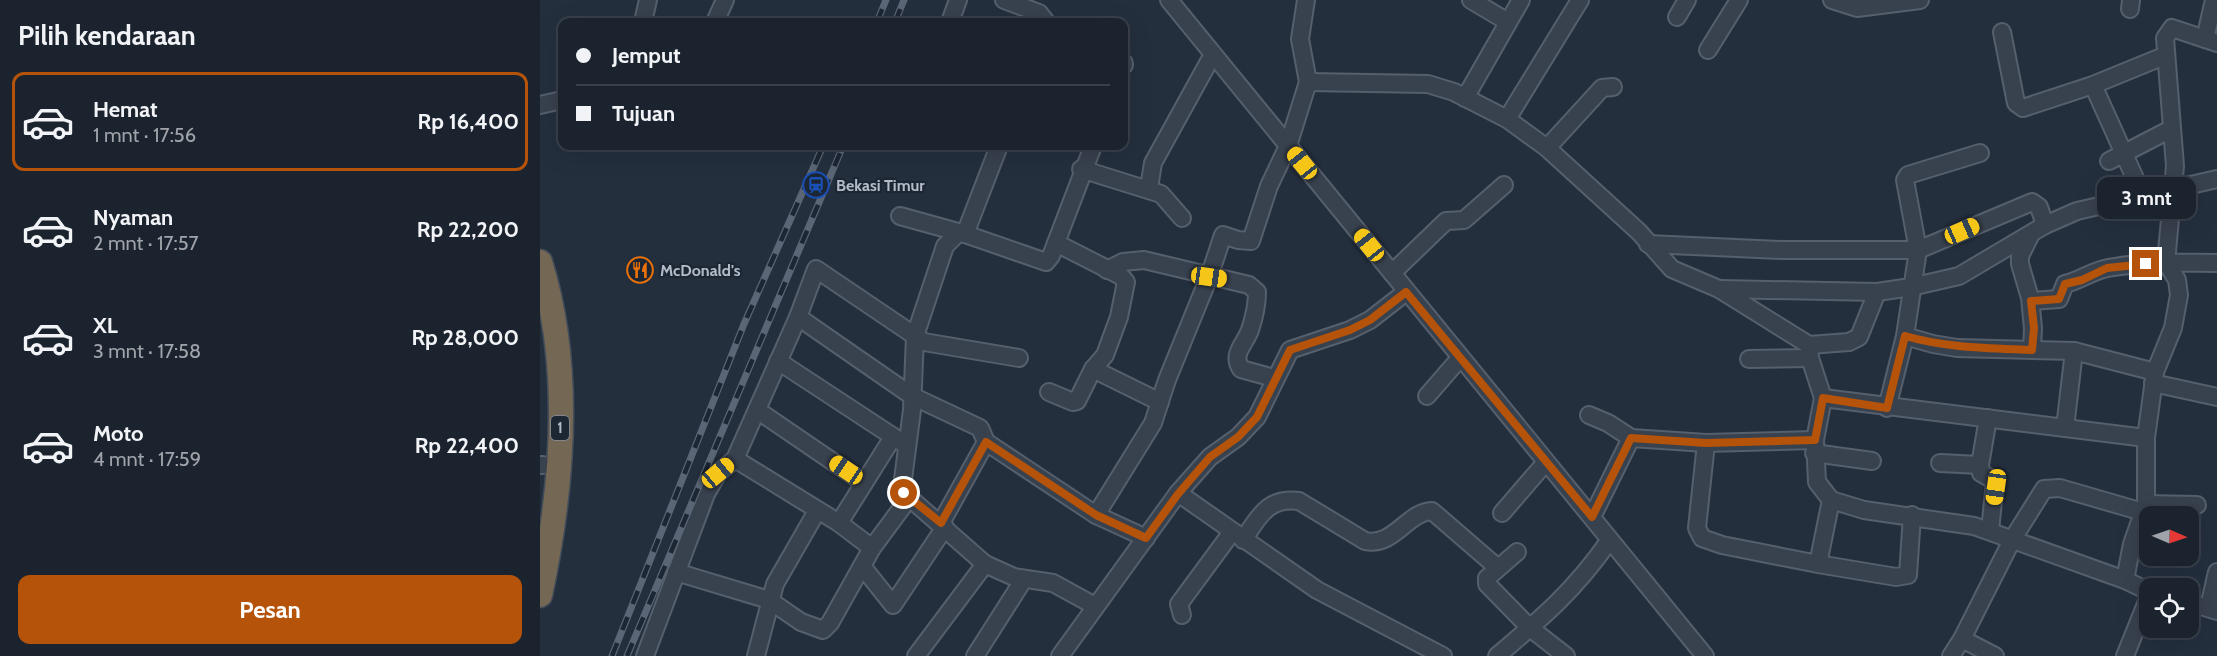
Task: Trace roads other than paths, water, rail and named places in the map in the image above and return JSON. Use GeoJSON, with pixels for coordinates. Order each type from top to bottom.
{"type":"FeatureCollection","features":[{"type":"Feature","properties":{"kind":"highway","name":"1"},"geometry":{"type":"LineString","coordinates":[[540,262],[557,327],[561,403],[553,523],[540,595]]}},
{"type":"Feature","properties":{"kind":"highway","name":"1"},"geometry":{"type":"LineString","coordinates":[[540,317],[546,363],[540,494]]}},
{"type":"Feature","properties":{"kind":"street"},"geometry":{"type":"LineString","coordinates":[[644,18],[648,0]]}},
{"type":"Feature","properties":{"kind":"street"},"geometry":{"type":"LineString","coordinates":[[716,18],[720,0]]}},
{"type":"Feature","properties":{"kind":"street"},"geometry":{"type":"LineString","coordinates":[[717,18],[725,0]]}},
{"type":"Feature","properties":{"kind":"street"},"geometry":{"type":"LineString","coordinates":[[952,18],[958,0]]}},
{"type":"Feature","properties":{"kind":"street"},"geometry":{"type":"LineString","coordinates":[[1004,0],[1039,13],[1043,18]]}},
{"type":"Feature","properties":{"kind":"street"},"geometry":{"type":"LineString","coordinates":[[1169,0],[1212,56],[1705,656]]}},
{"type":"Feature","properties":{"kind":"street"},"geometry":{"type":"LineString","coordinates":[[1096,515],[1143,443],[1153,423],[1223,235],[1251,241],[1266,195],[1288,146],[1308,82],[1300,39],[1306,0]]}},
{"type":"Feature","properties":{"kind":"street"},"geometry":{"type":"LineString","coordinates":[[1471,0],[1508,22]]}},
{"type":"Feature","properties":{"kind":"street"},"geometry":{"type":"LineString","coordinates":[[1466,98],[1521,0]]}},
{"type":"Feature","properties":{"kind":"street"},"geometry":{"type":"LineString","coordinates":[[1507,119],[1580,0]]}},
{"type":"Feature","properties":{"kind":"street"},"geometry":{"type":"LineString","coordinates":[[1677,18],[1687,0]]}},
{"type":"Feature","properties":{"kind":"street"},"geometry":{"type":"LineString","coordinates":[[1708,50],[1739,0]]}},
{"type":"Feature","properties":{"kind":"street"},"geometry":{"type":"LineString","coordinates":[[1832,0],[1858,4],[1920,0]]}},
{"type":"Feature","properties":{"kind":"street"},"geometry":{"type":"LineString","coordinates":[[2145,506],[2146,438],[2154,377],[2173,328],[2180,295],[2177,280],[2166,262],[2174,190],[2164,57],[2165,38],[2169,30],[2179,30],[2211,41],[2214,0]]}},
{"type":"Feature","properties":{"kind":"street"},"geometry":{"type":"LineString","coordinates":[[2002,33],[2016,103],[2020,107],[2093,85],[2164,57]]}},
{"type":"Feature","properties":{"kind":"street"},"geometry":{"type":"LineString","coordinates":[[1149,188],[1153,163],[1212,56]]}},
{"type":"Feature","properties":{"kind":"street"},"geometry":{"type":"LineString","coordinates":[[1308,82],[1411,82],[1439,87],[1507,119],[1547,148],[1639,232],[1672,269],[1719,289],[1809,351],[1823,398],[1815,447],[1817,482],[1831,500],[1864,510],[1912,515],[1990,531],[2125,579],[2139,587]]}},
{"type":"Feature","properties":{"kind":"street"},"geometry":{"type":"LineString","coordinates":[[2093,85],[2116,158],[2144,196]]}},
{"type":"Feature","properties":{"kind":"street"},"geometry":{"type":"LineString","coordinates":[[1547,148],[1602,88],[1613,87]]}},
{"type":"Feature","properties":{"kind":"street"},"geometry":{"type":"LineString","coordinates":[[540,105],[558,101]]}},
{"type":"Feature","properties":{"kind":"street"},"geometry":{"type":"LineString","coordinates":[[2116,158],[2171,129]]}},
{"type":"Feature","properties":{"kind":"street"},"geometry":{"type":"LineString","coordinates":[[997,150],[962,233],[945,246],[915,336],[912,396],[899,441],[902,487],[909,498],[943,525],[985,564],[1024,579],[1053,583],[1095,606]]}},
{"type":"Feature","properties":{"kind":"street"},"geometry":{"type":"LineString","coordinates":[[900,216],[962,233],[1046,262],[1056,243],[1091,150]]}},
{"type":"Feature","properties":{"kind":"street"},"geometry":{"type":"LineString","coordinates":[[1887,408],[1905,336],[1918,250],[1906,176],[1980,153]]}},
{"type":"Feature","properties":{"kind":"street"},"geometry":{"type":"LineString","coordinates":[[1082,169],[1149,188],[1167,197],[1182,218]]}},
{"type":"Feature","properties":{"kind":"street"},"geometry":{"type":"LineString","coordinates":[[1719,289],[1877,292],[1911,287],[1959,276],[2038,229],[2077,211],[2217,179]]}},
{"type":"Feature","properties":{"kind":"street"},"geometry":{"type":"LineString","coordinates":[[1392,273],[1446,221],[1464,220],[1504,185]]}},
{"type":"Feature","properties":{"kind":"street"},"geometry":{"type":"LineString","coordinates":[[1648,244],[1782,250],[1918,250],[2027,202],[2036,204],[2038,229],[2020,256],[2020,264],[2031,301],[2034,328],[2032,350]]}},
{"type":"Feature","properties":{"kind":"street"},"geometry":{"type":"LineString","coordinates":[[1048,392],[1073,402],[1077,401],[1093,369],[1105,355],[1125,295],[1124,279],[1056,243]]}},
{"type":"Feature","properties":{"kind":"street"},"geometry":{"type":"LineString","coordinates":[[1107,270],[1123,262],[1144,261],[1249,285],[1257,292],[1254,316],[1239,349],[1238,363],[1241,369],[1274,378]]}},
{"type":"Feature","properties":{"kind":"street"},"geometry":{"type":"LineString","coordinates":[[2031,301],[2059,299],[2065,284],[2082,280],[2107,268],[2166,262],[2217,263]]}},
{"type":"Feature","properties":{"kind":"street"},"geometry":{"type":"LineString","coordinates":[[645,656],[706,494],[718,473],[735,459],[798,317],[816,268],[924,342],[1019,358]]}},
{"type":"Feature","properties":{"kind":"street"},"geometry":{"type":"LineString","coordinates":[[1060,656],[1178,494],[1210,457],[1238,437],[1257,417],[1274,378],[1290,350],[1350,330],[1370,320],[1406,292]]}},
{"type":"Feature","properties":{"kind":"street"},"geometry":{"type":"LineString","coordinates":[[1749,359],[1809,351],[1849,342],[1859,337],[1877,292]]}},
{"type":"Feature","properties":{"kind":"street"},"geometry":{"type":"LineString","coordinates":[[798,317],[912,396],[980,428],[986,442],[1096,515],[1146,538]]}},
{"type":"Feature","properties":{"kind":"street"},"geometry":{"type":"LineString","coordinates":[[1905,336],[1957,348],[2074,351],[2217,396]]}},
{"type":"Feature","properties":{"kind":"street"},"geometry":{"type":"LineString","coordinates":[[2065,428],[2074,351]]}},
{"type":"Feature","properties":{"kind":"street"},"geometry":{"type":"LineString","coordinates":[[1427,396],[1460,357]]}},
{"type":"Feature","properties":{"kind":"street"},"geometry":{"type":"LineString","coordinates":[[778,360],[899,441]]}},
{"type":"Feature","properties":{"kind":"street"},"geometry":{"type":"LineString","coordinates":[[1093,369],[1160,402]]}},
{"type":"Feature","properties":{"kind":"street"},"geometry":{"type":"LineString","coordinates":[[1823,398],[1887,408],[2146,438]]}},
{"type":"Feature","properties":{"kind":"street"},"geometry":{"type":"LineString","coordinates":[[757,410],[864,483]]}},
{"type":"Feature","properties":{"kind":"street"},"geometry":{"type":"LineString","coordinates":[[1589,416],[1608,423],[1631,438],[1815,447],[1872,461]]}},
{"type":"Feature","properties":{"kind":"street"},"geometry":{"type":"LineString","coordinates":[[1988,418],[1980,465],[1981,473],[1995,481],[1990,531]]}},
{"type":"Feature","properties":{"kind":"street"},"geometry":{"type":"LineString","coordinates":[[1592,517],[1631,438]]}},
{"type":"Feature","properties":{"kind":"street"},"geometry":{"type":"LineString","coordinates":[[839,523],[864,483],[899,441]]}},
{"type":"Feature","properties":{"kind":"street"},"geometry":{"type":"LineString","coordinates":[[862,566],[893,605],[943,525],[986,442]]}},
{"type":"Feature","properties":{"kind":"street"},"geometry":{"type":"LineString","coordinates":[[1706,443],[1697,528],[1702,538],[1722,546],[1896,578],[1908,575],[1912,515]]}},
{"type":"Feature","properties":{"kind":"street"},"geometry":{"type":"LineString","coordinates":[[735,459],[839,523],[872,548]]}},
{"type":"Feature","properties":{"kind":"street"},"geometry":{"type":"LineString","coordinates":[[1502,513],[1546,462]]}},
{"type":"Feature","properties":{"kind":"street"},"geometry":{"type":"LineString","coordinates":[[1940,464],[1980,465]]}},
{"type":"Feature","properties":{"kind":"street"},"geometry":{"type":"LineString","coordinates":[[1951,656],[1962,639],[2012,540],[2047,487],[2139,507]]}},
{"type":"Feature","properties":{"kind":"street"},"geometry":{"type":"LineString","coordinates":[[1178,494],[1317,590],[1439,655]]}},
{"type":"Feature","properties":{"kind":"street"},"geometry":{"type":"LineString","coordinates":[[676,572],[769,600],[801,622],[823,630],[830,623],[872,548],[909,498]]}},
{"type":"Feature","properties":{"kind":"street"},"geometry":{"type":"LineString","coordinates":[[1182,615],[1179,604],[1238,536],[1265,508],[1288,500],[1299,501],[1365,541],[1374,543],[1396,533],[1425,511],[1432,511],[1498,568]]}},
{"type":"Feature","properties":{"kind":"street"},"geometry":{"type":"LineString","coordinates":[[1818,564],[1831,500]]}},
{"type":"Feature","properties":{"kind":"street"},"geometry":{"type":"LineString","coordinates":[[2171,506],[2197,504]]}},
{"type":"Feature","properties":{"kind":"street"},"geometry":{"type":"LineString","coordinates":[[756,656],[775,584],[817,511]]}},
{"type":"Feature","properties":{"kind":"street"},"geometry":{"type":"LineString","coordinates":[[2125,579],[2132,544],[2139,525]]}},
{"type":"Feature","properties":{"kind":"street"},"geometry":{"type":"LineString","coordinates":[[1497,656],[1576,586],[1609,541]]}},
{"type":"Feature","properties":{"kind":"street"},"geometry":{"type":"LineString","coordinates":[[1516,552],[1487,578],[1487,584],[1530,628],[1566,656]]}},
{"type":"Feature","properties":{"kind":"street"},"geometry":{"type":"LineString","coordinates":[[916,656],[985,564]]}},
{"type":"Feature","properties":{"kind":"street"},"geometry":{"type":"LineString","coordinates":[[2213,609],[2217,573]]}},
{"type":"Feature","properties":{"kind":"street"},"geometry":{"type":"LineString","coordinates":[[975,656],[1024,579]]}},
{"type":"Feature","properties":{"kind":"street"},"geometry":{"type":"LineString","coordinates":[[2125,656],[2139,621]]}},
{"type":"Feature","properties":{"kind":"street"},"geometry":{"type":"LineString","coordinates":[[1962,639],[1995,656]]}},
{"type":"Feature","properties":{"kind":"railway"},"geometry":{"type":"LineString","coordinates":[[879,18],[886,0]]}},
{"type":"Feature","properties":{"kind":"railway"},"geometry":{"type":"LineString","coordinates":[[897,18],[904,0]]}},
{"type":"Feature","properties":{"kind":"railway"},"geometry":{"type":"LineString","coordinates":[[612,656],[744,324],[821,150]]}},
{"type":"Feature","properties":{"kind":"railway"},"geometry":{"type":"LineString","coordinates":[[627,656],[841,150]]}},
{"type":"Feature","properties":{"kind":"place","name":"Bekasi Timur"},"geometry":{"type":"Point","coordinates":[816,185]}},
{"type":"Feature","properties":{"kind":"place","name":"McDonald's"},"geometry":{"type":"Point","coordinates":[640,270]}}]}
